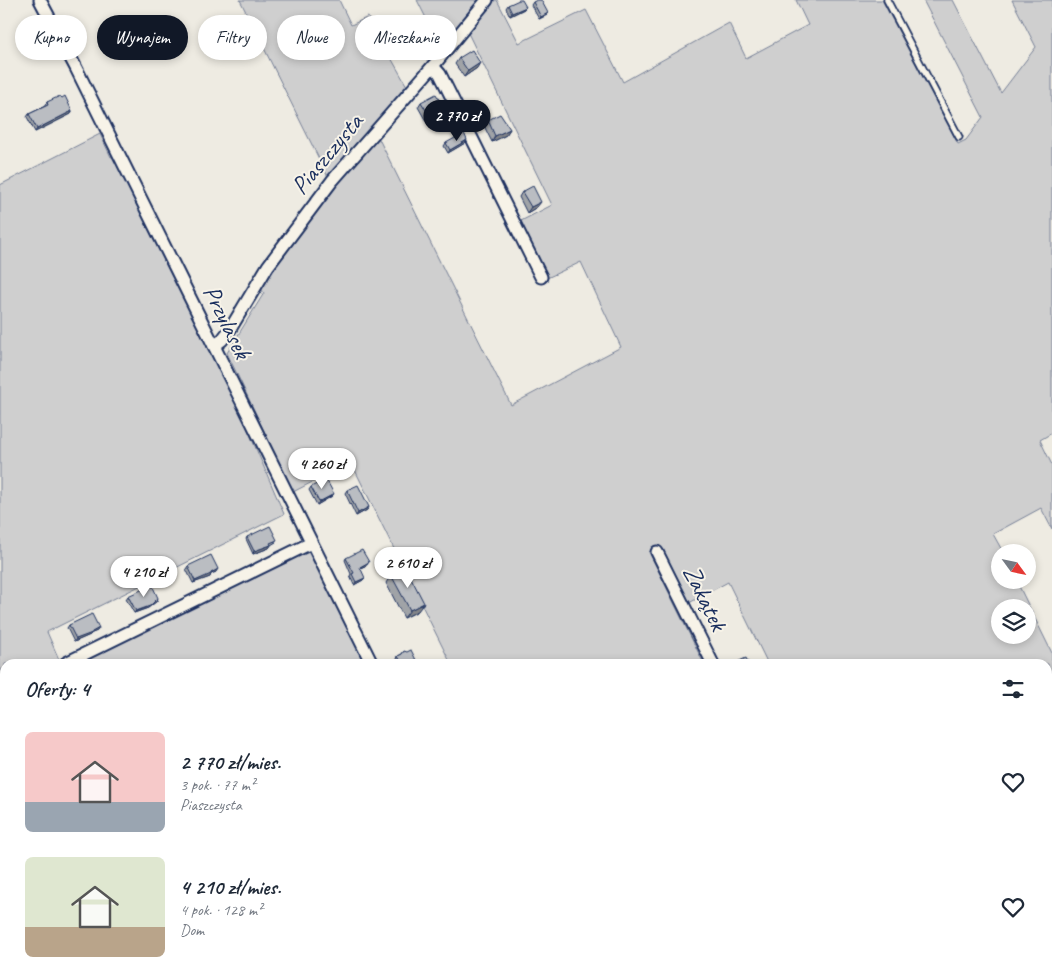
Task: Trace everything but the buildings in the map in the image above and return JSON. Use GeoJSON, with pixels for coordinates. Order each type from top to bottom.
{"type":"FeatureCollection","features":[{"type":"Feature","properties":{"kind":"street","name":"Przylasek"},"geometry":{"type":"LineString","coordinates":[[40,0],[369,659]]}},
{"type":"Feature","properties":{"kind":"street","name":"Piaszczysta"},"geometry":{"type":"LineString","coordinates":[[214,346],[229,331],[268,266],[332,181],[433,66],[486,0]]}},
{"type":"Feature","properties":{"kind":"street"},"geometry":{"type":"LineString","coordinates":[[433,66],[440,74],[541,276]]}},
{"type":"Feature","properties":{"kind":"street"},"geometry":{"type":"LineString","coordinates":[[74,659],[311,543]]}},
{"type":"Feature","properties":{"kind":"street","name":"Zakątek"},"geometry":{"type":"LineString","coordinates":[[657,552],[710,659]]}},
{"type":"Feature","properties":{"kind":"lane"},"geometry":{"type":"LineString","coordinates":[[887,0],[959,137]]}},
{"type":"Feature","properties":{"kind":"shaded area"},"geometry":{"type":"Polygon","coordinates":[[[240,0],[339,0],[351,25],[355,23],[355,60],[392,60],[408,88],[329,179],[267,54],[267,15],[247,15],[240,0]]]}},
{"type":"Feature","properties":{"kind":"shaded area"},"geometry":{"type":"Polygon","coordinates":[[[417,0],[482,0],[457,29],[457,15],[424,15],[417,0]]]}},
{"type":"Feature","properties":{"kind":"shaded area"},"geometry":{"type":"Polygon","coordinates":[[[492,0],[497,0],[519,43],[586,10],[623,82],[729,23],[746,58],[808,25],[796,0],[882,0],[958,144],[966,140],[983,117],[923,0],[953,0],[1001,93],[1036,47],[1012,0],[1052,0],[1052,433],[1040,440],[1052,465],[1052,529],[1041,508],[993,534],[999,544],[991,544],[991,589],[1020,589],[1025,599],[991,599],[991,644],[1036,644],[1036,621],[1052,653],[1052,659],[766,659],[728,582],[689,603],[659,546],[649,552],[702,659],[449,659],[351,462],[293,492],[227,353],[264,293],[259,286],[317,206],[378,137],[511,405],[621,347],[581,262],[547,278],[519,222],[552,205],[467,31],[492,0]]]}},
{"type":"Feature","properties":{"kind":"shaded area"},"geometry":{"type":"Polygon","coordinates":[[[100,134],[111,157],[115,156],[169,270],[236,402],[284,514],[47,632],[59,659],[0,659],[0,185],[100,134]]]}},
{"type":"Feature","properties":{"kind":"shaded area"},"geometry":{"type":"Polygon","coordinates":[[[310,548],[366,659],[84,659],[310,548]]]}}]}
